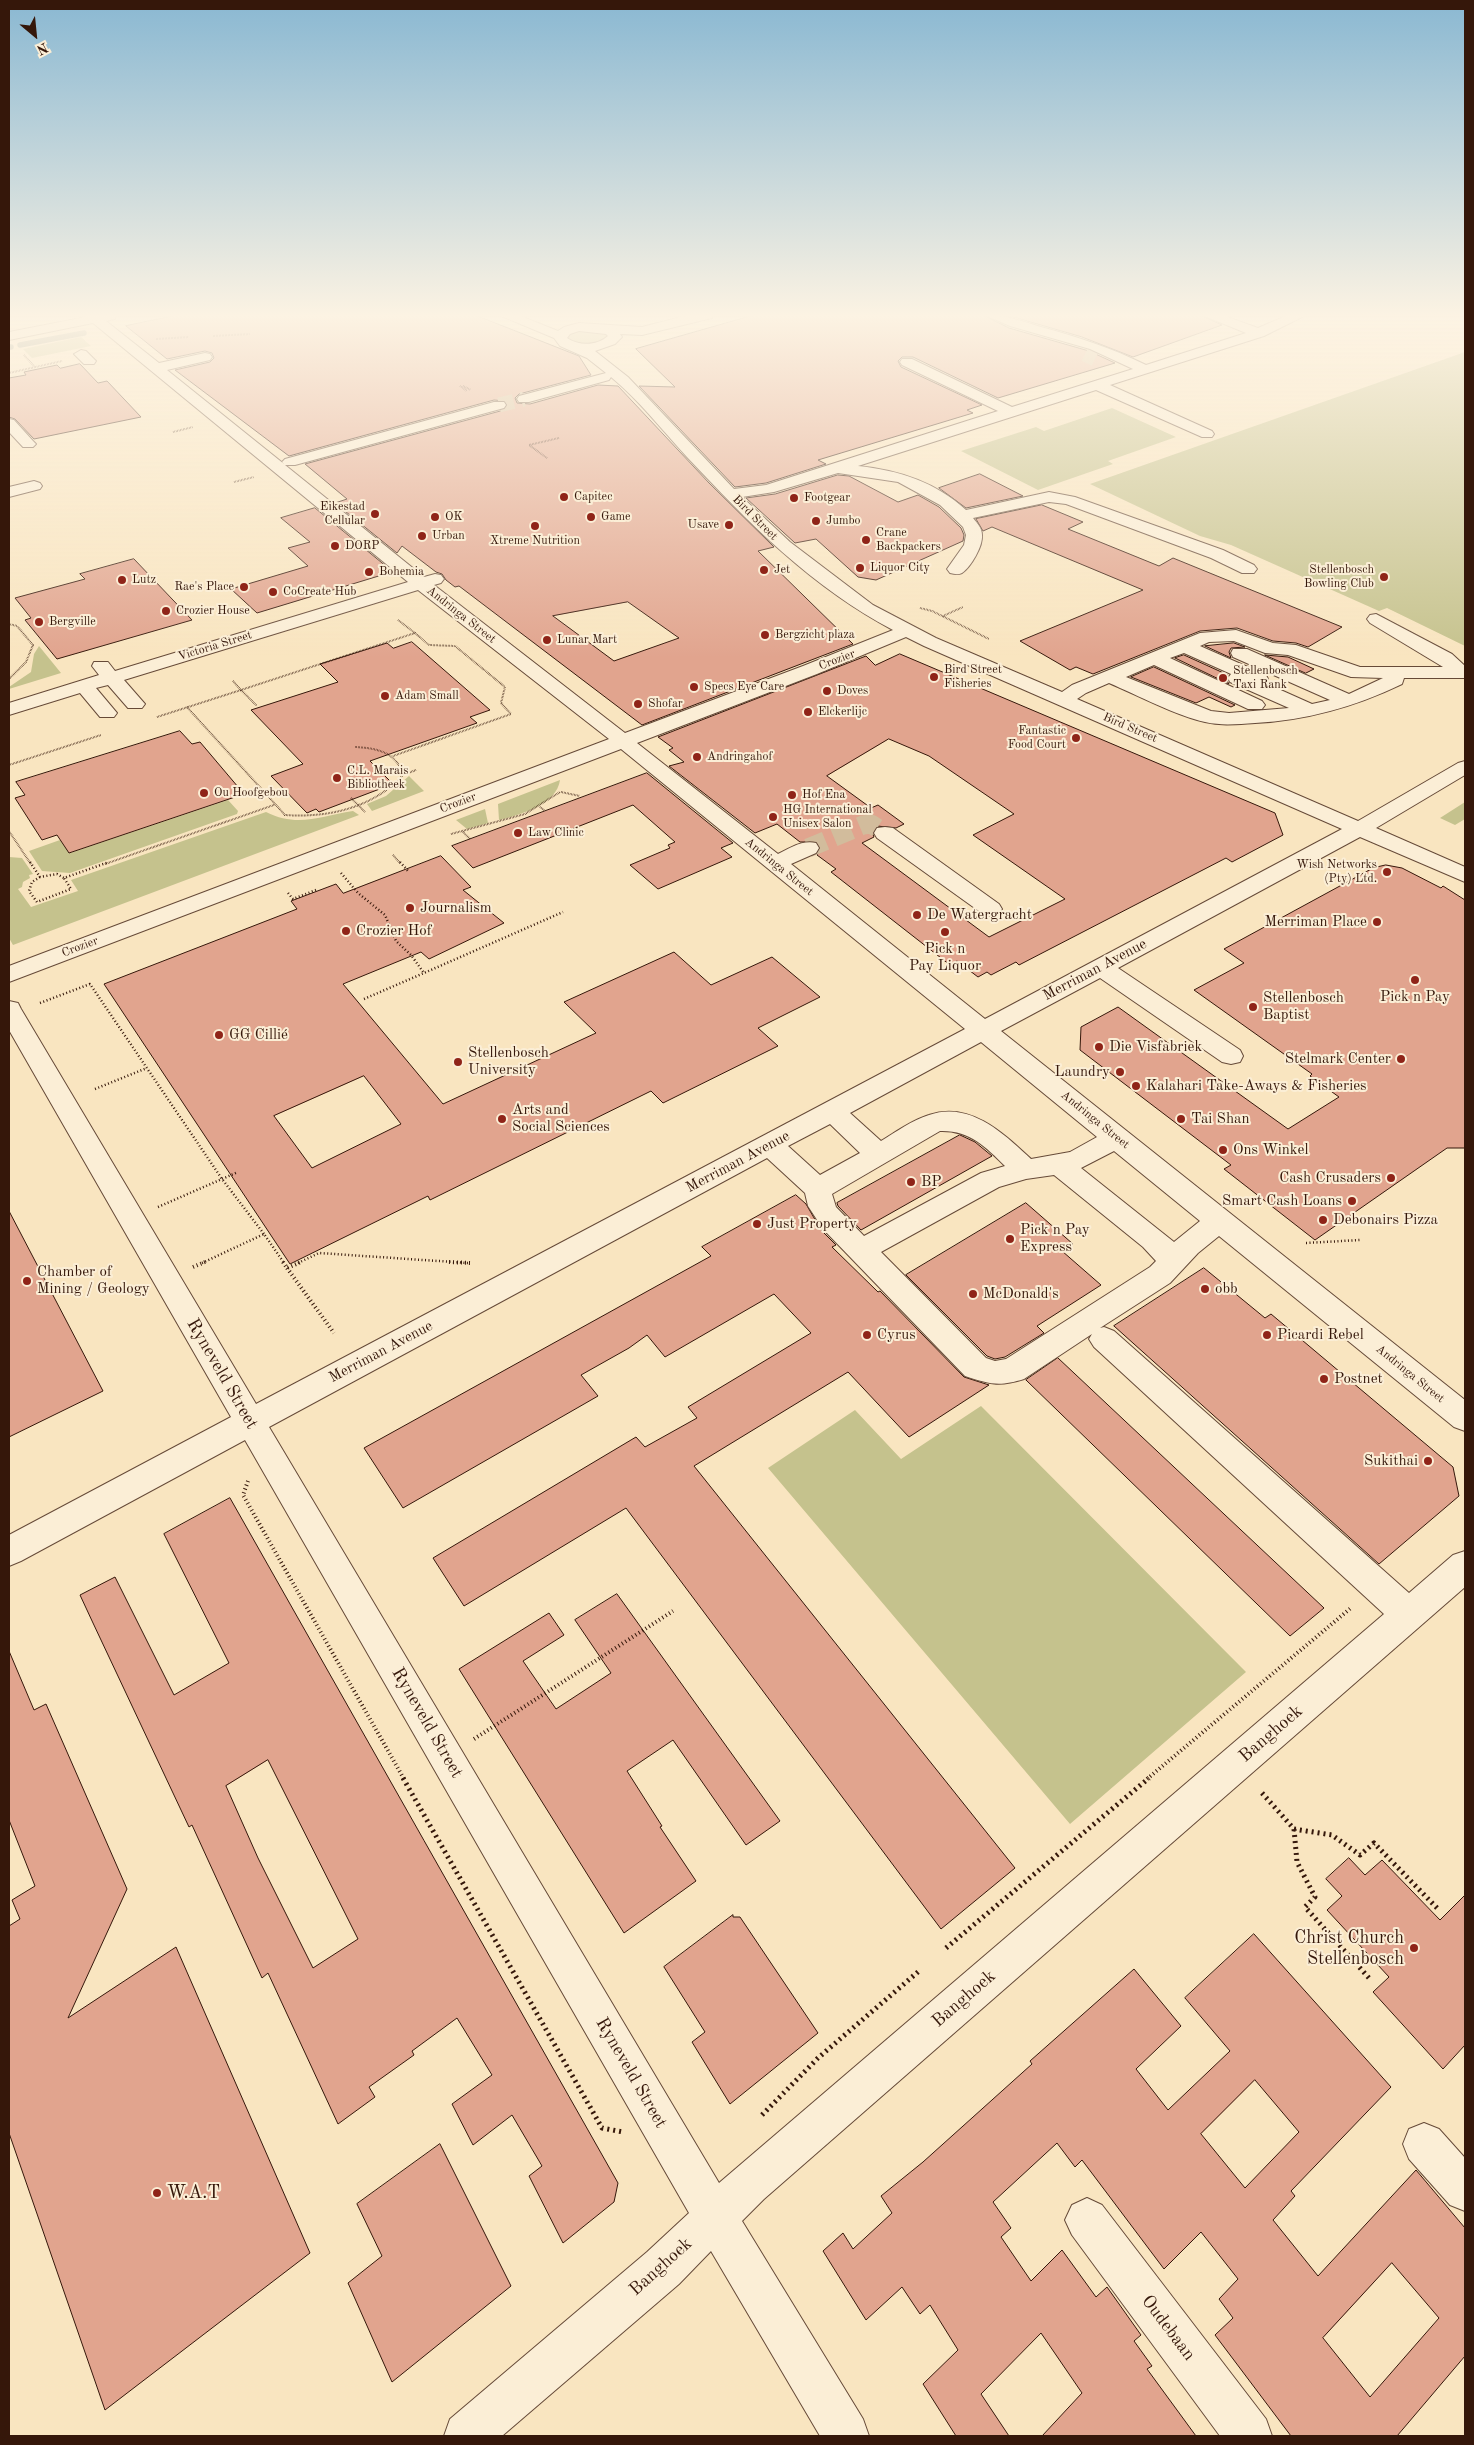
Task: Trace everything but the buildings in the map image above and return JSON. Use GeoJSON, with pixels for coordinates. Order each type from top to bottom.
{"type":"FeatureCollection","features":[{"type":"Feature","properties":{"kind":"street"},"geometry":{"type":"LineString","coordinates":[[15,429],[28,444]]}},
{"type":"Feature","properties":{"kind":"street","name":"Andringa Street"},"geometry":{"type":"LineString","coordinates":[[231,429],[421,583],[623,741],[774,864],[983,1029],[1465,1418]]}},
{"type":"Feature","properties":{"kind":"street"},"geometry":{"type":"LineString","coordinates":[[290,462],[411,429]]}},
{"type":"Feature","properties":{"kind":"street","name":"Bird Street"},"geometry":{"type":"LineString","coordinates":[[673,429],[739,493]]}},
{"type":"Feature","properties":{"kind":"street","name":"Bird Street"},"geometry":{"type":"LineString","coordinates":[[682,429],[784,546],[867,609],[907,630],[1064,700],[1465,875]]}},
{"type":"Feature","properties":{"kind":"street"},"geometry":{"type":"LineString","coordinates":[[739,493],[768,489],[953,429]]}},
{"type":"Feature","properties":{"kind":"street"},"geometry":{"type":"LineString","coordinates":[[1195,429],[1206,434]]}},
{"type":"Feature","properties":{"kind":"street"},"geometry":{"type":"LineString","coordinates":[[897,447],[894,464],[903,479]]}},
{"type":"Feature","properties":{"kind":"street"},"geometry":{"type":"LineString","coordinates":[[833,469],[858,470],[903,479],[951,505],[969,520],[974,534],[973,544],[967,556],[956,569]]}},
{"type":"Feature","properties":{"kind":"street"},"geometry":{"type":"LineString","coordinates":[[9,492],[34,486]]}},
{"type":"Feature","properties":{"kind":"street"},"geometry":{"type":"LineString","coordinates":[[963,516],[1049,497],[1068,500],[1217,554],[1248,569]]}},
{"type":"Feature","properties":{"kind":"street","name":"Victoria Street"},"geometry":{"type":"LineString","coordinates":[[9,709],[85,686],[106,672],[219,637],[442,577]]}},
{"type":"Feature","properties":{"kind":"street"},"geometry":{"type":"LineString","coordinates":[[1376,619],[1445,658],[1462,672]]}},
{"type":"Feature","properties":{"kind":"street","name":"Crozier"},"geometry":{"type":"LineString","coordinates":[[9,974],[819,667],[907,630]]}},
{"type":"Feature","properties":{"kind":"street"},"geometry":{"type":"LineString","coordinates":[[1064,700],[1079,689],[1163,655],[1236,635],[1271,649],[1290,649],[1358,673],[1462,672]]}},
{"type":"Feature","properties":{"kind":"street"},"geometry":{"type":"LineString","coordinates":[[1271,649],[1314,708]]}},
{"type":"Feature","properties":{"kind":"street"},"geometry":{"type":"LineString","coordinates":[[1163,655],[1208,717],[1229,719],[1314,708],[1395,680],[1393,674]]}},
{"type":"Feature","properties":{"kind":"street"},"geometry":{"type":"LineString","coordinates":[[1163,655],[1314,708]]}},
{"type":"Feature","properties":{"kind":"street"},"geometry":{"type":"LineString","coordinates":[[1163,655],[1314,708]]}},
{"type":"Feature","properties":{"kind":"street"},"geometry":{"type":"LineString","coordinates":[[1163,655],[1314,708]]}},
{"type":"Feature","properties":{"kind":"street"},"geometry":{"type":"LineString","coordinates":[[1163,655],[1314,708]]}},
{"type":"Feature","properties":{"kind":"street"},"geometry":{"type":"LineString","coordinates":[[106,672],[135,704]]}},
{"type":"Feature","properties":{"kind":"street"},"geometry":{"type":"LineString","coordinates":[[85,686],[107,713]]}},
{"type":"Feature","properties":{"kind":"street","name":"Merriman Avenue"},"geometry":{"type":"LineString","coordinates":[[9,1551],[1461,774]]}},
{"type":"Feature","properties":{"kind":"street"},"geometry":{"type":"LineString","coordinates":[[884,833],[991,909]]}},
{"type":"Feature","properties":{"kind":"street"},"geometry":{"type":"LineString","coordinates":[[774,864],[808,848]]}},
{"type":"Feature","properties":{"kind":"street"},"geometry":{"type":"LineString","coordinates":[[1101,967],[1231,1056]]}},
{"type":"Feature","properties":{"kind":"street","name":"Ryneveld Street"},"geometry":{"type":"LineString","coordinates":[[9,1009],[715,2217],[846,2436]]}},
{"type":"Feature","properties":{"kind":"street"},"geometry":{"type":"LineString","coordinates":[[832,1111],[878,1154]]}},
{"type":"Feature","properties":{"kind":"street"},"geometry":{"type":"LineString","coordinates":[[818,1189],[935,1122],[954,1120],[972,1124],[982,1130],[1025,1169]]}},
{"type":"Feature","properties":{"kind":"street"},"geometry":{"type":"LineString","coordinates":[[861,1250],[990,1180],[1025,1169],[1059,1165],[1079,1159],[1116,1137]]}},
{"type":"Feature","properties":{"kind":"street"},"geometry":{"type":"LineString","coordinates":[[770,1145],[818,1189]]}},
{"type":"Feature","properties":{"kind":"street"},"geometry":{"type":"LineString","coordinates":[[1059,1165],[1153,1240],[1166,1252],[1171,1264]]}},
{"type":"Feature","properties":{"kind":"street"},"geometry":{"type":"LineString","coordinates":[[818,1189],[817,1196],[821,1207],[861,1250],[976,1367],[995,1374],[1013,1370],[1160,1275],[1188,1245],[1219,1221]]}},
{"type":"Feature","properties":{"kind":"street"},"geometry":{"type":"LineString","coordinates":[[1104,1339],[1409,1615]]}},
{"type":"Feature","properties":{"kind":"street","name":"Banghoek"},"geometry":{"type":"LineString","coordinates":[[467,2436],[662,2268],[749,2184],[1465,1566]]}},
{"type":"Feature","properties":{"kind":"street"},"geometry":{"type":"LineString","coordinates":[[1424,2144],[1465,2190]]}},
{"type":"Feature","properties":{"kind":"street","name":"Oudebaan"},"geometry":{"type":"LineString","coordinates":[[1087,2220],[1249,2436]]}},
{"type":"Feature","properties":{"kind":"path"},"geometry":{"type":"LineString","coordinates":[[548,458],[533,446],[560,438]]}},
{"type":"Feature","properties":{"kind":"path"},"geometry":{"type":"LineString","coordinates":[[938,619],[963,607]]}},
{"type":"Feature","properties":{"kind":"path"},"geometry":{"type":"LineString","coordinates":[[393,756],[511,714],[500,703],[505,687],[455,646],[428,645],[398,620]]}},
{"type":"Feature","properties":{"kind":"path"},"geometry":{"type":"LineString","coordinates":[[9,624],[18,626],[33,645],[26,662],[9,679]]}},
{"type":"Feature","properties":{"kind":"path"},"geometry":{"type":"LineString","coordinates":[[233,681],[241,690],[415,633]]}},
{"type":"Feature","properties":{"kind":"path"},"geometry":{"type":"LineString","coordinates":[[187,707],[274,805],[285,814],[316,817],[357,804],[396,786],[403,775],[416,770]]}},
{"type":"Feature","properties":{"kind":"path"},"geometry":{"type":"LineString","coordinates":[[355,747],[369,748],[393,756],[402,765],[403,775]]}},
{"type":"Feature","properties":{"kind":"path"},"geometry":{"type":"LineString","coordinates":[[443,835],[460,833],[508,820],[540,807],[561,792],[565,786]]}},
{"type":"Feature","properties":{"kind":"path"},"geometry":{"type":"LineString","coordinates":[[561,792],[580,796]]}},
{"type":"Feature","properties":{"kind":"path"},"geometry":{"type":"LineString","coordinates":[[351,798],[371,818]]}},
{"type":"Feature","properties":{"kind":"path"},"geometry":{"type":"LineString","coordinates":[[64,878],[274,805]]}},
{"type":"Feature","properties":{"kind":"path"},"geometry":{"type":"LineString","coordinates":[[540,807],[544,810]]}},
{"type":"Feature","properties":{"kind":"path"},"geometry":{"type":"LineString","coordinates":[[508,820],[511,823]]}},
{"type":"Feature","properties":{"kind":"path"},"geometry":{"type":"LineString","coordinates":[[9,831],[40,877]]}},
{"type":"Feature","properties":{"kind":"path"},"geometry":{"type":"LineString","coordinates":[[390,852],[409,872]]}},
{"type":"Feature","properties":{"kind":"path"},"geometry":{"type":"LineString","coordinates":[[340,871],[358,893],[385,915],[396,941],[411,955],[424,973]]}},
{"type":"Feature","properties":{"kind":"path"},"geometry":{"type":"LineString","coordinates":[[57,874],[64,878],[71,889],[36,902],[29,891],[29,886],[33,880],[40,877],[57,874]]}},
{"type":"Feature","properties":{"kind":"path"},"geometry":{"type":"LineString","coordinates":[[293,898],[316,890]]}},
{"type":"Feature","properties":{"kind":"path"},"geometry":{"type":"LineString","coordinates":[[364,999],[563,912]]}},
{"type":"Feature","properties":{"kind":"path"},"geometry":{"type":"LineString","coordinates":[[40,1003],[90,984],[222,1179],[264,1234],[334,1333]]}},
{"type":"Feature","properties":{"kind":"path"},"geometry":{"type":"LineString","coordinates":[[95,1089],[147,1068]]}},
{"type":"Feature","properties":{"kind":"path"},"geometry":{"type":"LineString","coordinates":[[155,1208],[238,1172]]}},
{"type":"Feature","properties":{"kind":"path"},"geometry":{"type":"LineString","coordinates":[[192,1268],[264,1234]]}},
{"type":"Feature","properties":{"kind":"path"},"geometry":{"type":"LineString","coordinates":[[1306,1243],[1360,1240]]}},
{"type":"Feature","properties":{"kind":"path"},"geometry":{"type":"LineString","coordinates":[[287,1268],[319,1253],[470,1263]]}},
{"type":"Feature","properties":{"kind":"path"},"geometry":{"type":"LineString","coordinates":[[248,1480],[243,1496],[602,2128],[622,2132],[627,2140]]}},
{"type":"Feature","properties":{"kind":"path"},"geometry":{"type":"LineString","coordinates":[[946,1948],[1360,1600]]}},
{"type":"Feature","properties":{"kind":"path"},"geometry":{"type":"LineString","coordinates":[[474,1739],[673,1611]]}},
{"type":"Feature","properties":{"kind":"path"},"geometry":{"type":"LineString","coordinates":[[1262,1794],[1294,1829],[1297,1862],[1315,1898],[1305,1908],[1369,1978]]}},
{"type":"Feature","properties":{"kind":"path"},"geometry":{"type":"LineString","coordinates":[[1294,1829],[1332,1835],[1360,1855],[1374,1843],[1438,1909]]}},
{"type":"Feature","properties":{"kind":"path"},"geometry":{"type":"LineString","coordinates":[[762,2115],[793,2080],[919,1971]]}},
{"type":"Feature","properties":{"kind":"shaded area"},"geometry":{"type":"Polygon","coordinates":[[[1029,429],[1044,431],[1050,429],[1159,429],[1176,437],[1108,461],[1113,464],[1038,490],[961,451],[1029,429]]]}},
{"type":"Feature","properties":{"kind":"shaded area"},"geometry":{"type":"Polygon","coordinates":[[[1246,429],[1465,429],[1465,646],[1387,608],[1379,611],[1231,545],[1200,536],[1090,484],[1246,429]]]}},
{"type":"Feature","properties":{"kind":"shaded area"},"geometry":{"type":"Polygon","coordinates":[[[39,646],[61,673],[9,689],[9,687],[31,672],[34,654],[39,646]]]}},
{"type":"Feature","properties":{"kind":"shaded area"},"geometry":{"type":"Polygon","coordinates":[[[409,776],[424,791],[372,811],[367,804],[386,796],[409,776]]]}},
{"type":"Feature","properties":{"kind":"shaded area"},"geometry":{"type":"Polygon","coordinates":[[[560,780],[552,796],[545,802],[517,815],[499,820],[498,804],[560,780]]]}},
{"type":"Feature","properties":{"kind":"shaded area"},"geometry":{"type":"Polygon","coordinates":[[[228,800],[238,811],[237,814],[70,873],[42,871],[29,851],[60,840],[70,853],[228,800]]]}},
{"type":"Feature","properties":{"kind":"shaded area"},"geometry":{"type":"Polygon","coordinates":[[[1465,802],[1465,819],[1455,825],[1440,818],[1465,802]]]}},
{"type":"Feature","properties":{"kind":"shaded area"},"geometry":{"type":"Polygon","coordinates":[[[485,809],[488,823],[467,829],[456,820],[485,809]]]}},
{"type":"Feature","properties":{"kind":"shaded area"},"geometry":{"type":"Polygon","coordinates":[[[353,811],[359,815],[13,945],[9,938],[9,857],[22,858],[33,874],[29,875],[30,878],[23,882],[22,887],[18,889],[31,907],[78,891],[71,880],[266,812],[278,817],[299,820],[353,811]]]}},
{"type":"Feature","properties":{"kind":"shaded area"},"geometry":{"type":"Polygon","coordinates":[[[981,1406],[1246,1672],[1070,1824],[768,1468],[855,1410],[901,1459],[981,1406]]]}},
{"type":"Feature","properties":{"kind":"tunnel"},"geometry":{"type":"LineString","coordinates":[[808,848],[863,825],[871,824],[885,833]]}},
{"type":"Feature","properties":{"kind":"place","name":"Capitec"},"geometry":{"type":"Point","coordinates":[564,497]}},
{"type":"Feature","properties":{"kind":"place","name":"Footgear"},"geometry":{"type":"Point","coordinates":[794,498]}},
{"type":"Feature","properties":{"kind":"place","name":"Eikestad Cellular"},"geometry":{"type":"Point","coordinates":[375,514]}},
{"type":"Feature","properties":{"kind":"place","name":"OK"},"geometry":{"type":"Point","coordinates":[435,517]}},
{"type":"Feature","properties":{"kind":"place","name":"Game"},"geometry":{"type":"Point","coordinates":[591,517]}},
{"type":"Feature","properties":{"kind":"place","name":"Jumbo"},"geometry":{"type":"Point","coordinates":[816,521]}},
{"type":"Feature","properties":{"kind":"place","name":"Usave"},"geometry":{"type":"Point","coordinates":[729,525]}},
{"type":"Feature","properties":{"kind":"place","name":"Xtreme Nutrition"},"geometry":{"type":"Point","coordinates":[535,526]}},
{"type":"Feature","properties":{"kind":"place","name":"Urban"},"geometry":{"type":"Point","coordinates":[422,536]}},
{"type":"Feature","properties":{"kind":"place","name":"Crane Backpackers"},"geometry":{"type":"Point","coordinates":[866,540]}},
{"type":"Feature","properties":{"kind":"place","name":"DORP"},"geometry":{"type":"Point","coordinates":[335,546]}},
{"type":"Feature","properties":{"kind":"place","name":"Liquor City"},"geometry":{"type":"Point","coordinates":[860,568]}},
{"type":"Feature","properties":{"kind":"place","name":"Jet"},"geometry":{"type":"Point","coordinates":[764,570]}},
{"type":"Feature","properties":{"kind":"place","name":"Bohemia"},"geometry":{"type":"Point","coordinates":[369,572]}},
{"type":"Feature","properties":{"kind":"place","name":"Stellenbosch Bowling Club"},"geometry":{"type":"Point","coordinates":[1384,577]}},
{"type":"Feature","properties":{"kind":"place","name":"Lutz"},"geometry":{"type":"Point","coordinates":[122,580]}},
{"type":"Feature","properties":{"kind":"place","name":"Rae's Place"},"geometry":{"type":"Point","coordinates":[244,587]}},
{"type":"Feature","properties":{"kind":"place","name":"CoCreate Hub"},"geometry":{"type":"Point","coordinates":[273,592]}},
{"type":"Feature","properties":{"kind":"place","name":"Crozier House"},"geometry":{"type":"Point","coordinates":[166,611]}},
{"type":"Feature","properties":{"kind":"place","name":"Bergville"},"geometry":{"type":"Point","coordinates":[39,622]}},
{"type":"Feature","properties":{"kind":"place","name":"Bergzicht plaza"},"geometry":{"type":"Point","coordinates":[765,635]}},
{"type":"Feature","properties":{"kind":"place","name":"Lunar Mart"},"geometry":{"type":"Point","coordinates":[547,640]}},
{"type":"Feature","properties":{"kind":"place","name":"Bird Street Fisheries"},"geometry":{"type":"Point","coordinates":[934,677]}},
{"type":"Feature","properties":{"kind":"place","name":"Stellenbosch Taxi Rank"},"geometry":{"type":"Point","coordinates":[1223,678]}},
{"type":"Feature","properties":{"kind":"place","name":"Specs Eye Care"},"geometry":{"type":"Point","coordinates":[694,687]}},
{"type":"Feature","properties":{"kind":"place","name":"Doves"},"geometry":{"type":"Point","coordinates":[827,691]}},
{"type":"Feature","properties":{"kind":"place","name":"Adam Small"},"geometry":{"type":"Point","coordinates":[385,696]}},
{"type":"Feature","properties":{"kind":"place","name":"Shofar"},"geometry":{"type":"Point","coordinates":[638,704]}},
{"type":"Feature","properties":{"kind":"place","name":"Elckerlijc"},"geometry":{"type":"Point","coordinates":[808,712]}},
{"type":"Feature","properties":{"kind":"place","name":"Fantastic Food Court"},"geometry":{"type":"Point","coordinates":[1076,738]}},
{"type":"Feature","properties":{"kind":"place","name":"Andringahof"},"geometry":{"type":"Point","coordinates":[697,757]}},
{"type":"Feature","properties":{"kind":"place","name":"C.L. Marais Bibliotheek"},"geometry":{"type":"Point","coordinates":[337,778]}},
{"type":"Feature","properties":{"kind":"place","name":"Ou Hoofgebou"},"geometry":{"type":"Point","coordinates":[204,793]}},
{"type":"Feature","properties":{"kind":"place","name":"Hof Ena"},"geometry":{"type":"Point","coordinates":[792,795]}},
{"type":"Feature","properties":{"kind":"place","name":"HG International Unisex Salon"},"geometry":{"type":"Point","coordinates":[773,817]}},
{"type":"Feature","properties":{"kind":"place","name":"Law Clinic"},"geometry":{"type":"Point","coordinates":[518,833]}},
{"type":"Feature","properties":{"kind":"place","name":"Wish Networks (Pty) Ltd."},"geometry":{"type":"Point","coordinates":[1387,872]}},
{"type":"Feature","properties":{"kind":"place","name":"Journalism"},"geometry":{"type":"Point","coordinates":[410,908]}},
{"type":"Feature","properties":{"kind":"place","name":"De Watergracht"},"geometry":{"type":"Point","coordinates":[917,915]}},
{"type":"Feature","properties":{"kind":"place","name":"Merriman Place"},"geometry":{"type":"Point","coordinates":[1377,922]}},
{"type":"Feature","properties":{"kind":"place","name":"Crozier Hof"},"geometry":{"type":"Point","coordinates":[346,931]}},
{"type":"Feature","properties":{"kind":"place","name":"Pick n Pay Liquor"},"geometry":{"type":"Point","coordinates":[945,932]}},
{"type":"Feature","properties":{"kind":"place","name":"Pick n Pay"},"geometry":{"type":"Point","coordinates":[1415,980]}},
{"type":"Feature","properties":{"kind":"place","name":"Stellenbosch Baptist"},"geometry":{"type":"Point","coordinates":[1253,1007]}},
{"type":"Feature","properties":{"kind":"place","name":"GG Cillié"},"geometry":{"type":"Point","coordinates":[219,1035]}},
{"type":"Feature","properties":{"kind":"place","name":"Die Visfabriek"},"geometry":{"type":"Point","coordinates":[1099,1047]}},
{"type":"Feature","properties":{"kind":"place","name":"Stelmark Center"},"geometry":{"type":"Point","coordinates":[1401,1059]}},
{"type":"Feature","properties":{"kind":"place","name":"Stellenbosch University"},"geometry":{"type":"Point","coordinates":[458,1062]}},
{"type":"Feature","properties":{"kind":"place","name":"Laundry"},"geometry":{"type":"Point","coordinates":[1120,1072]}},
{"type":"Feature","properties":{"kind":"place","name":"Kalahari Take-Aways & Fisheries"},"geometry":{"type":"Point","coordinates":[1136,1086]}},
{"type":"Feature","properties":{"kind":"place","name":"Arts and Social Sciences"},"geometry":{"type":"Point","coordinates":[502,1119]}},
{"type":"Feature","properties":{"kind":"place","name":"Tai Shan"},"geometry":{"type":"Point","coordinates":[1181,1119]}},
{"type":"Feature","properties":{"kind":"place","name":"Ons Winkel"},"geometry":{"type":"Point","coordinates":[1223,1150]}},
{"type":"Feature","properties":{"kind":"place","name":"Cash Crusaders"},"geometry":{"type":"Point","coordinates":[1391,1178]}},
{"type":"Feature","properties":{"kind":"place","name":"BP"},"geometry":{"type":"Point","coordinates":[911,1182]}},
{"type":"Feature","properties":{"kind":"place","name":"Smart Cash Loans"},"geometry":{"type":"Point","coordinates":[1352,1201]}},
{"type":"Feature","properties":{"kind":"place","name":"Debonairs Pizza"},"geometry":{"type":"Point","coordinates":[1323,1220]}},
{"type":"Feature","properties":{"kind":"place","name":"Just Property"},"geometry":{"type":"Point","coordinates":[757,1224]}},
{"type":"Feature","properties":{"kind":"place","name":"Pick n Pay Express"},"geometry":{"type":"Point","coordinates":[1010,1239]}},
{"type":"Feature","properties":{"kind":"place","name":"Chamber of Mining / Geology"},"geometry":{"type":"Point","coordinates":[27,1281]}},
{"type":"Feature","properties":{"kind":"place","name":"obb"},"geometry":{"type":"Point","coordinates":[1205,1289]}},
{"type":"Feature","properties":{"kind":"place","name":"McDonald's"},"geometry":{"type":"Point","coordinates":[973,1294]}},
{"type":"Feature","properties":{"kind":"place","name":"Cyrus"},"geometry":{"type":"Point","coordinates":[867,1335]}},
{"type":"Feature","properties":{"kind":"place","name":"Picardi Rebel"},"geometry":{"type":"Point","coordinates":[1267,1335]}},
{"type":"Feature","properties":{"kind":"place","name":"Postnet"},"geometry":{"type":"Point","coordinates":[1324,1379]}},
{"type":"Feature","properties":{"kind":"place","name":"Sukithai"},"geometry":{"type":"Point","coordinates":[1428,1461]}},
{"type":"Feature","properties":{"kind":"place","name":"Christ Church Stellenbosch"},"geometry":{"type":"Point","coordinates":[1414,1948]}},
{"type":"Feature","properties":{"kind":"place","name":"W.A.T"},"geometry":{"type":"Point","coordinates":[157,2193]}}]}
